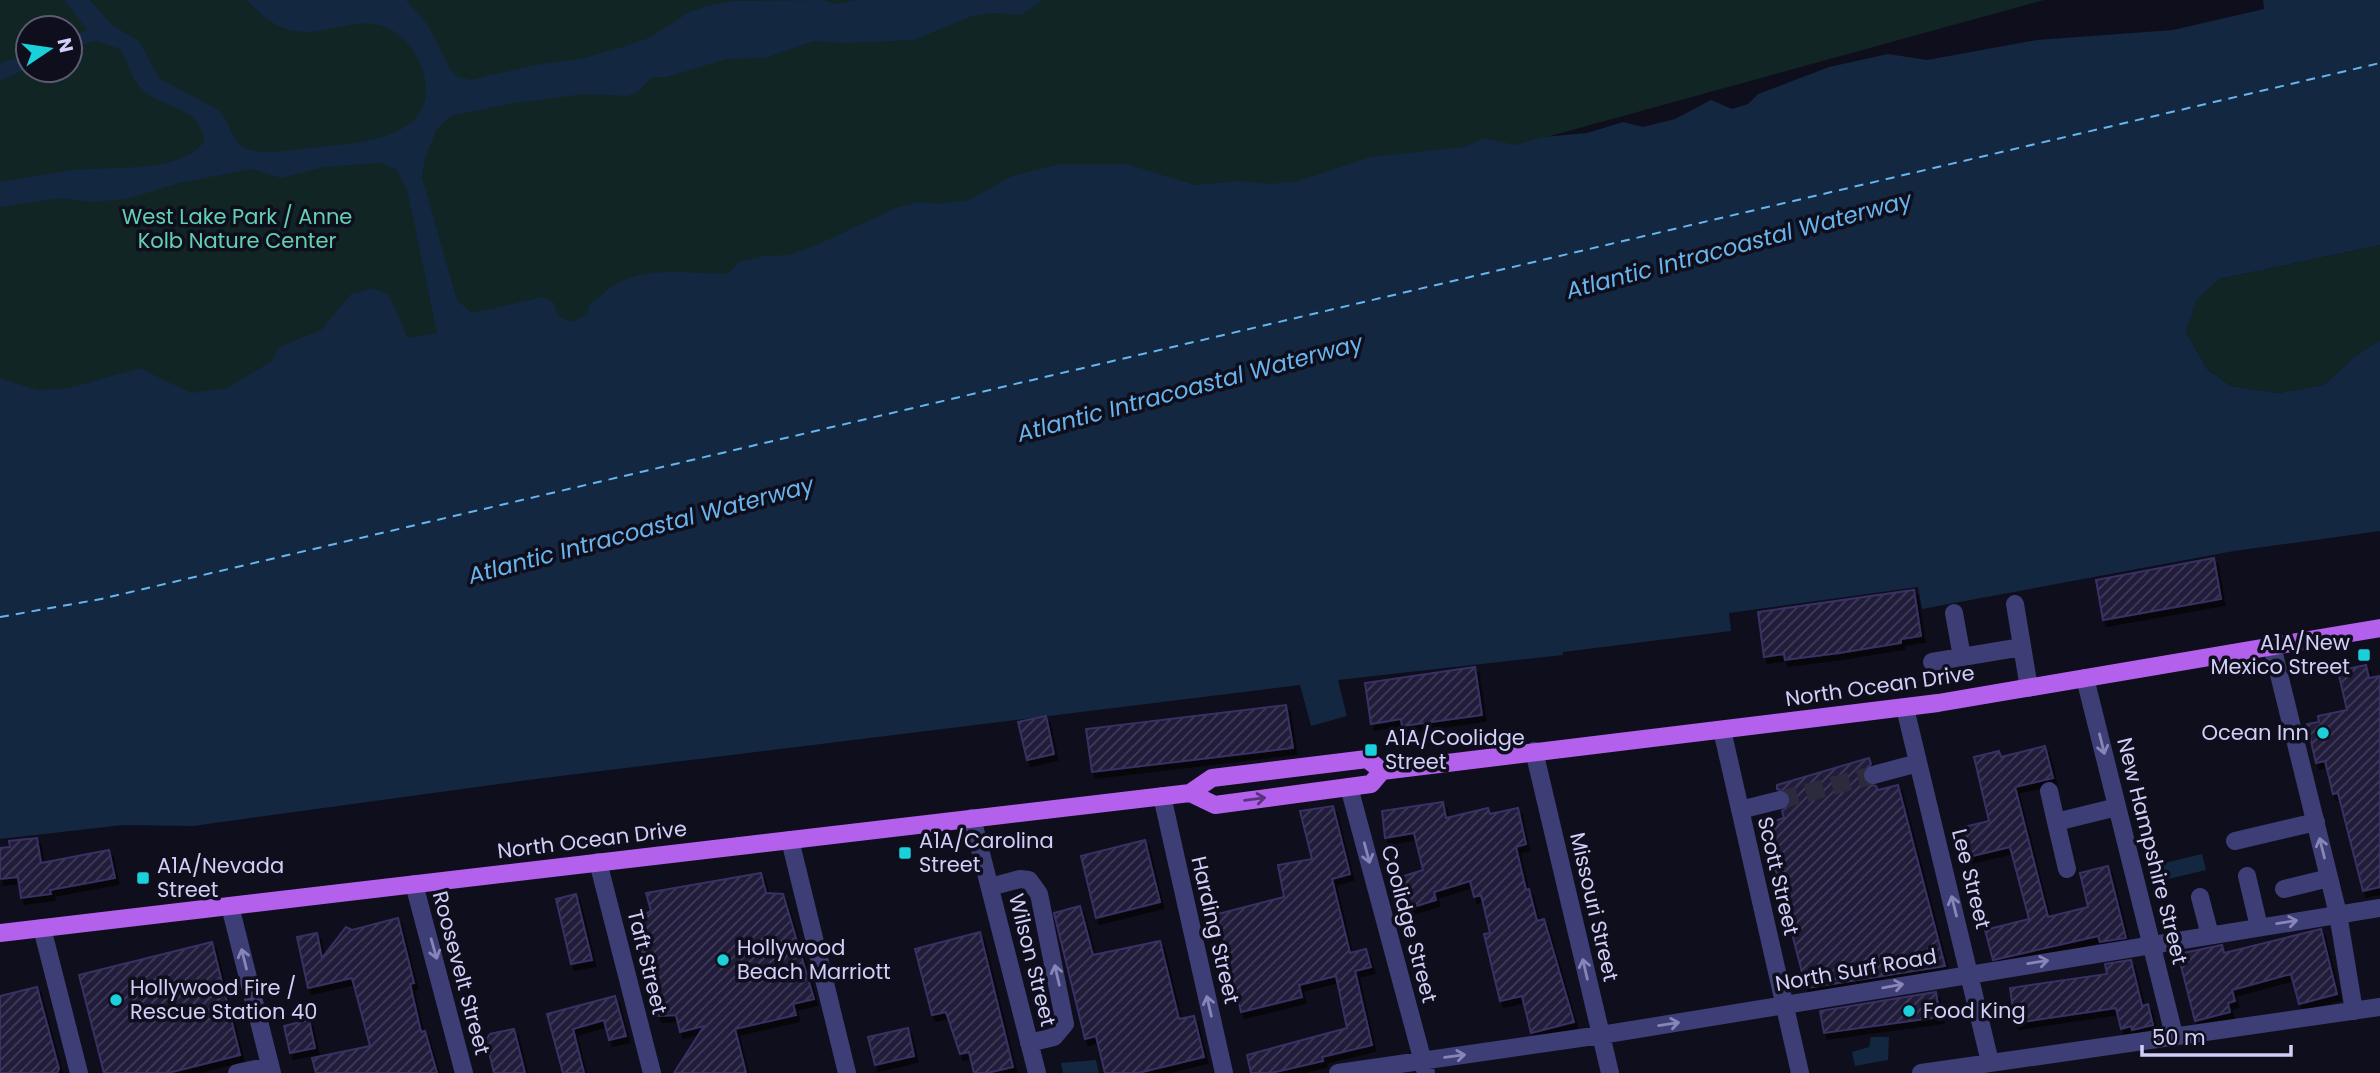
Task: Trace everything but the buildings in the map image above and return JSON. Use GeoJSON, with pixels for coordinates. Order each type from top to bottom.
{"type":"FeatureCollection","features":[{"type":"Feature","properties":{"kind":"main road","name":"North Ocean Drive"},"geometry":{"type":"LineString","coordinates":[[1189,793],[1215,804],[1371,784],[1382,771],[1905,708],[2380,628]]}},
{"type":"Feature","properties":{"kind":"main road","name":"North Ocean Drive"},"geometry":{"type":"LineString","coordinates":[[0,933],[1189,793],[1212,778],[1332,763],[1367,759],[1382,771]]}},
{"type":"Feature","properties":{"kind":"street"},"geometry":{"type":"LineString","coordinates":[[2015,604],[2029,688]]}},
{"type":"Feature","properties":{"kind":"street"},"geometry":{"type":"LineString","coordinates":[[1954,613],[1962,657]]}},
{"type":"Feature","properties":{"kind":"street"},"geometry":{"type":"LineString","coordinates":[[2272,646],[2338,914],[2354,1011]]}},
{"type":"Feature","properties":{"kind":"street"},"geometry":{"type":"LineString","coordinates":[[1931,662],[2022,647]]}},
{"type":"Feature","properties":{"kind":"street","name":"New Hampshire Street"},"geometry":{"type":"LineString","coordinates":[[2085,678],[2174,1035]]}},
{"type":"Feature","properties":{"kind":"street","name":"Lee Street"},"geometry":{"type":"LineString","coordinates":[[1905,708],[1990,1062]]}},
{"type":"Feature","properties":{"kind":"street","name":"Scott Street"},"geometry":{"type":"LineString","coordinates":[[1722,730],[1800,1073]]}},
{"type":"Feature","properties":{"kind":"street","name":"Missouri Street"},"geometry":{"type":"LineString","coordinates":[[1534,751],[1610,1073]]}},
{"type":"Feature","properties":{"kind":"street"},"geometry":{"type":"LineString","coordinates":[[1873,775],[1918,763]]}},
{"type":"Feature","properties":{"kind":"street","name":"Coolidge Street"},"geometry":{"type":"LineString","coordinates":[[1349,787],[1424,1067]]}},
{"type":"Feature","properties":{"kind":"street"},"geometry":{"type":"LineString","coordinates":[[2049,791],[2067,869]]}},
{"type":"Feature","properties":{"kind":"street","name":"Harding Street"},"geometry":{"type":"LineString","coordinates":[[1162,796],[1224,1073]]}},
{"type":"Feature","properties":{"kind":"street"},"geometry":{"type":"LineString","coordinates":[[1740,810],[1780,800]]}},
{"type":"Feature","properties":{"kind":"street"},"geometry":{"type":"LineString","coordinates":[[2056,822],[2117,807]]}},
{"type":"Feature","properties":{"kind":"street","name":"Wilson Street"},"geometry":{"type":"LineString","coordinates":[[972,818],[1037,1073]]}},
{"type":"Feature","properties":{"kind":"street"},"geometry":{"type":"LineString","coordinates":[[2235,841],[2316,822]]}},
{"type":"Feature","properties":{"kind":"street"},"geometry":{"type":"LineString","coordinates":[[790,840],[847,1073]]}},
{"type":"Feature","properties":{"kind":"street","name":"Taft Street"},"geometry":{"type":"LineString","coordinates":[[598,862],[652,1073]]}},
{"type":"Feature","properties":{"kind":"street"},"geometry":{"type":"LineString","coordinates":[[2247,876],[2259,927]]}},
{"type":"Feature","properties":{"kind":"street"},"geometry":{"type":"LineString","coordinates":[[2284,889],[2329,878]]}},
{"type":"Feature","properties":{"kind":"street"},"geometry":{"type":"LineString","coordinates":[[990,887],[1020,879],[1029,880],[1039,894],[1065,1024],[1054,1037],[1029,1044]]}},
{"type":"Feature","properties":{"kind":"street","name":"Roosevelt Street"},"geometry":{"type":"LineString","coordinates":[[414,884],[464,1073]]}},
{"type":"Feature","properties":{"kind":"street"},"geometry":{"type":"LineString","coordinates":[[2200,897],[2210,935]]}},
{"type":"Feature","properties":{"kind":"street"},"geometry":{"type":"LineString","coordinates":[[230,906],[271,1069],[237,1073]]}},
{"type":"Feature","properties":{"kind":"street","name":"North Surf Road"},"geometry":{"type":"LineString","coordinates":[[1338,1073],[1424,1067],[1970,973],[2380,908]]}},
{"type":"Feature","properties":{"kind":"street"},"geometry":{"type":"LineString","coordinates":[[42,928],[79,1073]]}},
{"type":"Feature","properties":{"kind":"street"},"geometry":{"type":"LineString","coordinates":[[1921,1073],[2380,1007]]}},
{"type":"Feature","properties":{"kind":"green space","name":"West Lake Park / Anne Kolb Nature Center"},"geometry":{"type":"Polygon","coordinates":[[[0,0],[2044,0],[516,421],[0,497],[0,0]]]}},
{"type":"Feature","properties":{"kind":"green space"},"geometry":{"type":"Polygon","coordinates":[[[2380,245],[2380,340],[2354,357],[2324,385],[2278,393],[2231,386],[2207,369],[2186,332],[2195,300],[2220,279],[2380,245]]]}},
{"type":"Feature","properties":{"kind":"water","name":"Atlantic Intracoastal Waterway"},"geometry":{"type":"Polygon","coordinates":[[[64,0],[90,0],[112,25],[139,41],[159,78],[218,110],[240,145],[268,152],[365,141],[402,129],[415,118],[424,104],[426,85],[416,55],[396,33],[381,26],[366,24],[321,31],[290,30],[272,22],[247,0],[406,0],[428,25],[450,69],[458,77],[471,80],[535,65],[580,59],[626,46],[651,37],[689,12],[733,1],[822,0],[837,4],[857,0],[1043,0],[1021,15],[992,13],[972,16],[914,40],[844,43],[814,41],[765,58],[727,59],[667,77],[653,77],[636,93],[627,96],[586,94],[514,103],[450,116],[437,129],[425,158],[422,177],[457,300],[472,313],[543,297],[554,303],[559,316],[572,322],[588,314],[592,303],[616,284],[630,278],[661,272],[728,274],[739,262],[764,256],[788,255],[812,247],[898,207],[918,202],[940,204],[969,200],[1012,176],[1060,164],[1126,164],[1195,185],[1238,181],[1270,184],[1298,181],[1371,157],[1464,147],[1484,138],[1515,145],[1544,137],[1587,133],[1623,122],[1643,127],[1675,119],[1711,100],[1732,109],[1748,104],[1758,94],[1829,67],[1888,54],[1927,60],[2037,40],[2173,30],[2264,9],[2263,0],[2380,0],[2380,245],[2220,279],[2196,300],[2186,332],[2207,369],[2231,386],[2278,393],[2324,385],[2354,357],[2380,340],[2380,531],[2234,551],[1922,609],[1918,587],[1729,613],[1731,631],[1563,652],[1563,655],[1338,680],[1347,716],[1311,726],[1300,685],[528,780],[193,826],[123,825],[0,839],[0,378],[38,390],[69,388],[140,368],[191,393],[227,388],[272,361],[279,347],[321,330],[351,294],[374,288],[389,295],[408,338],[437,333],[407,189],[396,169],[380,163],[324,167],[281,178],[252,169],[179,183],[127,199],[92,202],[62,198],[0,207],[0,182],[75,170],[162,164],[193,152],[204,142],[202,131],[190,116],[140,88],[120,49],[96,41],[84,44],[84,31],[87,30],[84,26],[84,14],[75,14],[64,0]]]}},
{"type":"Feature","properties":{"kind":"water"},"geometry":{"type":"Polygon","coordinates":[[[14,58],[14,74],[0,81],[0,63],[14,58]]]}},
{"type":"Feature","properties":{"kind":"water"},"geometry":{"type":"Polygon","coordinates":[[[2202,854],[2206,870],[2164,880],[2160,864],[2202,854]]]}},
{"type":"Feature","properties":{"kind":"water"},"geometry":{"type":"Polygon","coordinates":[[[1871,1037],[1889,1037],[1888,1060],[1855,1066],[1852,1052],[1869,1047],[1871,1037]]]}},
{"type":"Feature","properties":{"kind":"water"},"geometry":{"type":"Polygon","coordinates":[[[1096,1060],[1099,1073],[1063,1073],[1061,1063],[1096,1060]]]}},
{"type":"Feature","properties":{"kind":"ferry route"},"geometry":{"type":"LineString","coordinates":[[0,617],[101,599],[2380,63]]}},
{"type":"Feature","properties":{"kind":"tunnel"},"geometry":{"type":"LineString","coordinates":[[1780,800],[1873,775]]}},
{"type":"Feature","properties":{"kind":"place","name":"A1A/New Mexico Street"},"geometry":{"type":"Point","coordinates":[2364,655]}},
{"type":"Feature","properties":{"kind":"place","name":"Ocean Inn"},"geometry":{"type":"Point","coordinates":[2323,733]}},
{"type":"Feature","properties":{"kind":"place","name":"A1A/Coolidge Street"},"geometry":{"type":"Point","coordinates":[1371,750]}},
{"type":"Feature","properties":{"kind":"place","name":"A1A/Carolina Street"},"geometry":{"type":"Point","coordinates":[905,853]}},
{"type":"Feature","properties":{"kind":"place","name":"A1A/Nevada Street"},"geometry":{"type":"Point","coordinates":[143,878]}},
{"type":"Feature","properties":{"kind":"place","name":"Hollywood Beach Marriott"},"geometry":{"type":"Point","coordinates":[723,960]}},
{"type":"Feature","properties":{"kind":"place","name":"Hollywood Fire / Rescue Station 40"},"geometry":{"type":"Point","coordinates":[116,1000]}},
{"type":"Feature","properties":{"kind":"place","name":"Food King"},"geometry":{"type":"Point","coordinates":[1909,1011]}}]}
